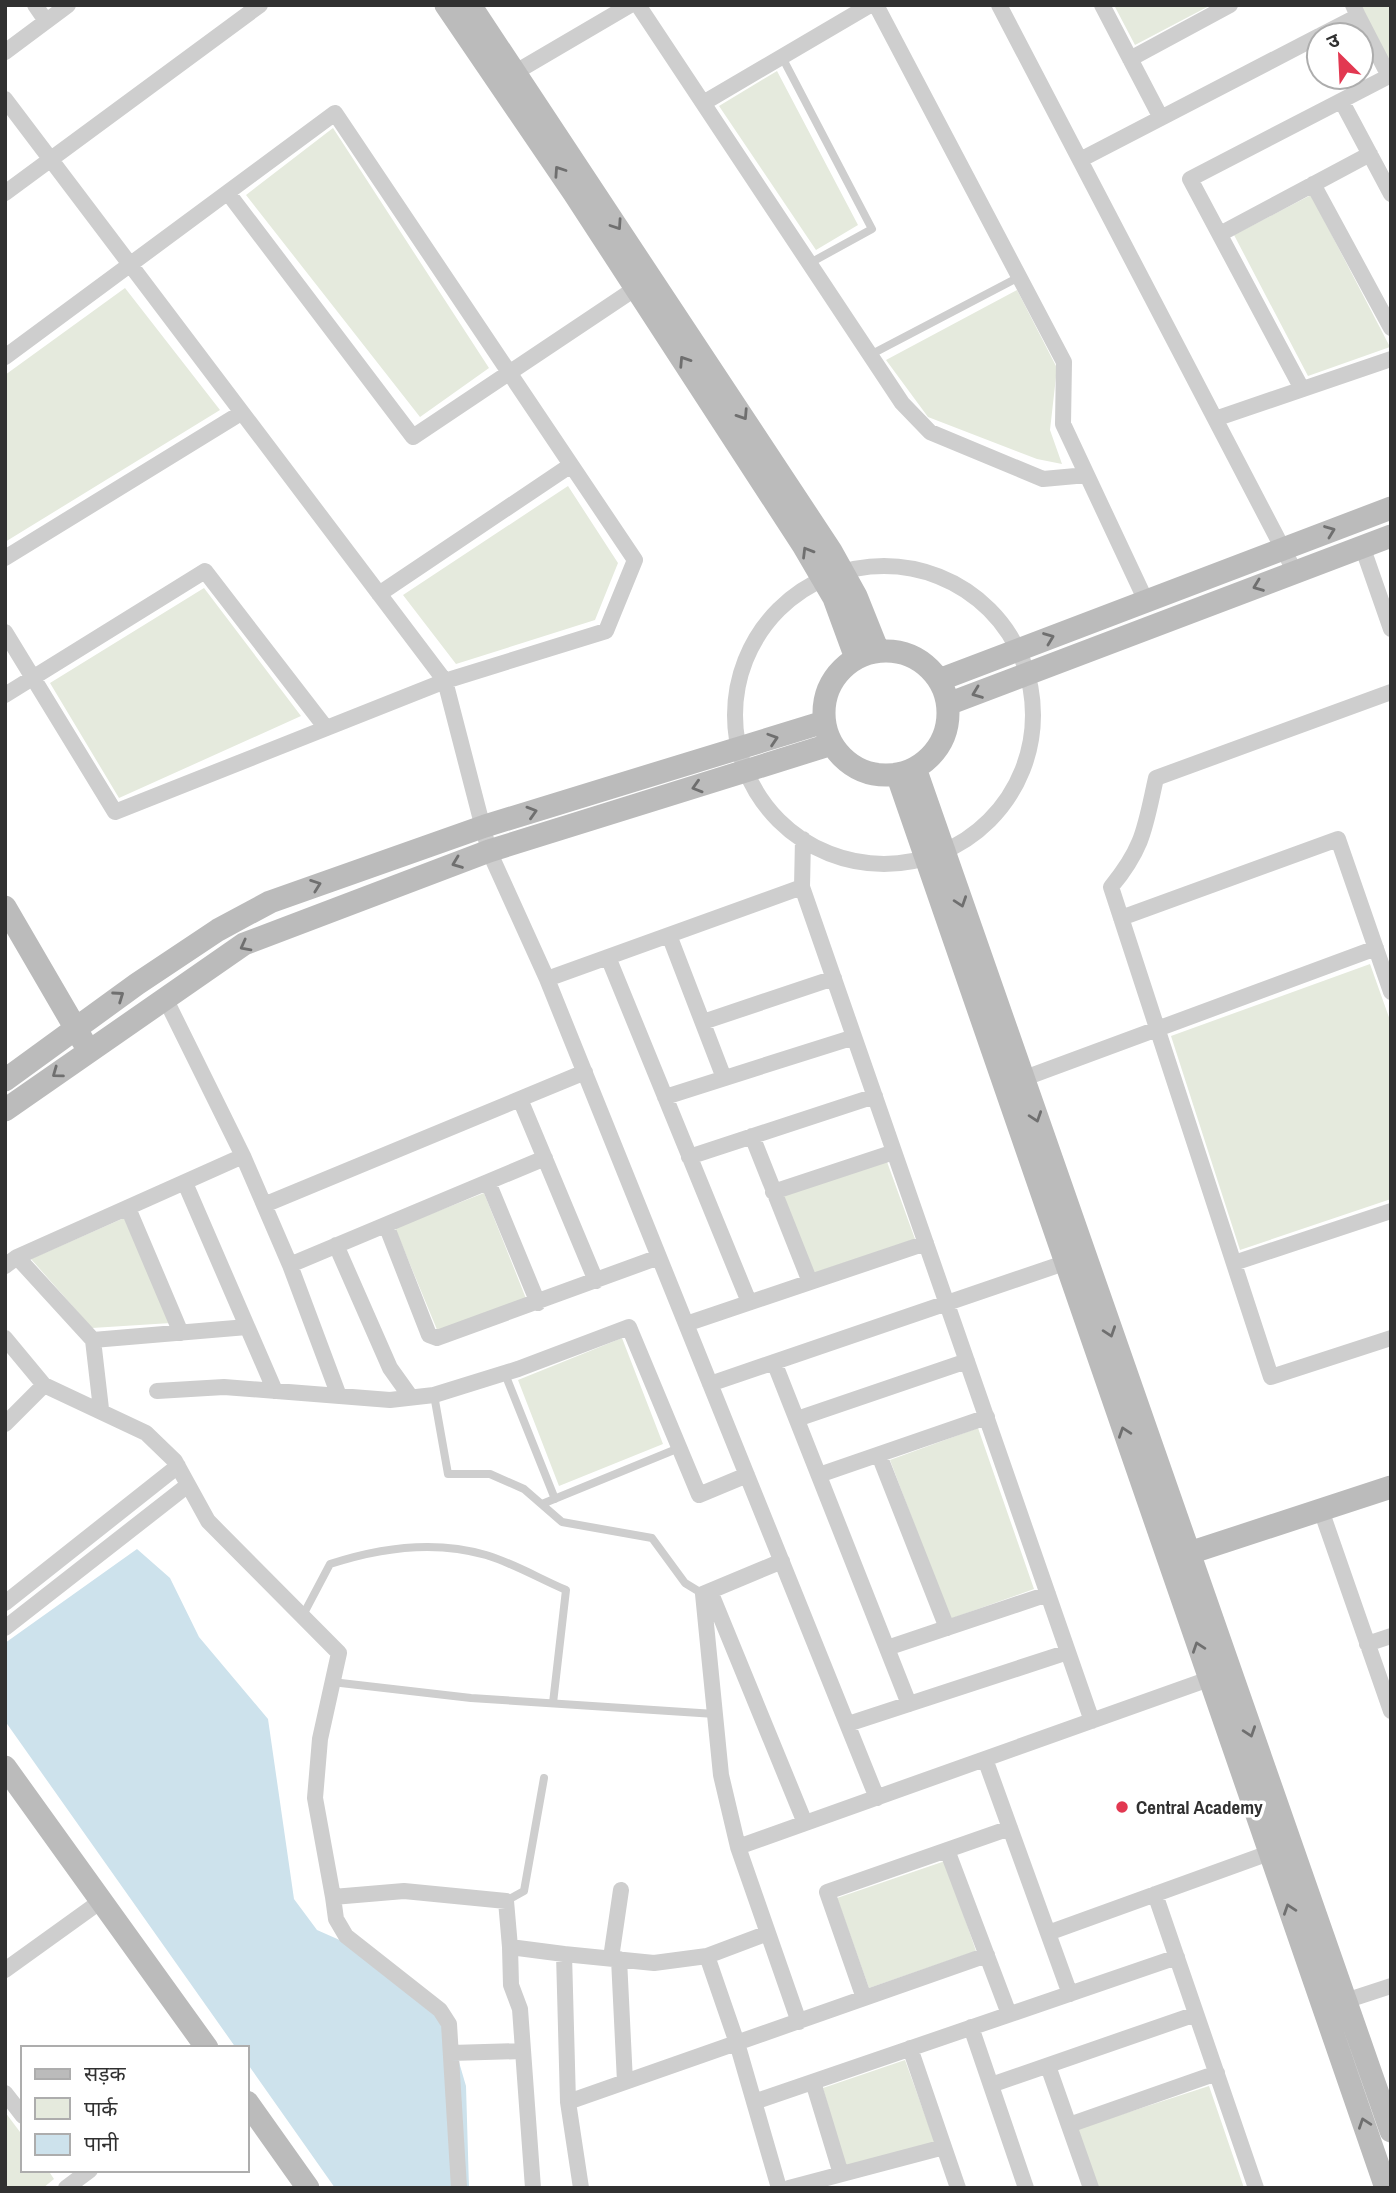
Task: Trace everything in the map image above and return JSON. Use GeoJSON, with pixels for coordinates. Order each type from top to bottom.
{"type":"FeatureCollection","features":[{"type":"Feature","properties":{"kind":"street"},"geometry":{"type":"LineString","coordinates":[[35,5],[46,22]]}},
{"type":"Feature","properties":{"kind":"street"},"geometry":{"type":"LineString","coordinates":[[5,52],[68,5]]}},
{"type":"Feature","properties":{"kind":"street"},"geometry":{"type":"LineString","coordinates":[[5,193],[260,5]]}},
{"type":"Feature","properties":{"kind":"street"},"geometry":{"type":"LineString","coordinates":[[446,5],[507,78],[719,378],[832,575],[834,598],[856,659]]}},
{"type":"Feature","properties":{"kind":"street"},"geometry":{"type":"LineString","coordinates":[[470,5],[507,78],[636,288],[832,575],[856,596],[878,651]]}},
{"type":"Feature","properties":{"kind":"street"},"geometry":{"type":"LineString","coordinates":[[507,78],[630,5]]}},
{"type":"Feature","properties":{"kind":"street"},"geometry":{"type":"LineString","coordinates":[[638,5],[705,102],[901,403],[930,432],[1043,479],[1087,475]]}},
{"type":"Feature","properties":{"kind":"street"},"geometry":{"type":"LineString","coordinates":[[705,102],[870,5]]}},
{"type":"Feature","properties":{"kind":"street"},"geometry":{"type":"LineString","coordinates":[[876,5],[1063,362],[1063,424],[1146,601]]}},
{"type":"Feature","properties":{"kind":"street"},"geometry":{"type":"LineString","coordinates":[[999,5],[1295,572]]}},
{"type":"Feature","properties":{"kind":"street"},"geometry":{"type":"LineString","coordinates":[[1102,5],[1161,118]]}},
{"type":"Feature","properties":{"kind":"street"},"geometry":{"type":"LineString","coordinates":[[1130,59],[1230,5]]}},
{"type":"Feature","properties":{"kind":"street"},"geometry":{"type":"LineString","coordinates":[[1302,389],[1190,179],[1390,75],[1356,11],[1342,21]]}},
{"type":"Feature","properties":{"kind":"street"},"geometry":{"type":"LineString","coordinates":[[1080,160],[1305,44]]}},
{"type":"Feature","properties":{"kind":"street"},"geometry":{"type":"LineString","coordinates":[[5,99],[445,681],[485,826],[489,851],[547,979],[877,1798]]}},
{"type":"Feature","properties":{"kind":"street"},"geometry":{"type":"LineString","coordinates":[[1342,102],[1391,194]]}},
{"type":"Feature","properties":{"kind":"street"},"geometry":{"type":"LineString","coordinates":[[5,357],[335,113],[635,560],[606,631],[445,681],[116,812],[5,632]]}},
{"type":"Feature","properties":{"kind":"street"},"geometry":{"type":"LineString","coordinates":[[1220,234],[1370,154]]}},
{"type":"Feature","properties":{"kind":"street"},"geometry":{"type":"LineString","coordinates":[[1313,184],[1391,328]]}},
{"type":"Feature","properties":{"kind":"street"},"geometry":{"type":"LineString","coordinates":[[228,192],[413,437],[636,288]]}},
{"type":"Feature","properties":{"kind":"street"},"geometry":{"type":"LineString","coordinates":[[1215,419],[1391,359]]}},
{"type":"Feature","properties":{"kind":"street"},"geometry":{"type":"LineString","coordinates":[[5,558],[241,413]]}},
{"type":"Feature","properties":{"kind":"street"},"geometry":{"type":"LineString","coordinates":[[379,594],[571,465]]}},
{"type":"Feature","properties":{"kind":"street"},"geometry":{"type":"LineString","coordinates":[[939,680],[1391,508]]}},
{"type":"Feature","properties":{"kind":"street"},"geometry":{"type":"LineString","coordinates":[[948,704],[1391,536]]}},
{"type":"Feature","properties":{"kind":"street"},"geometry":{"type":"LineString","coordinates":[[1362,547],[1391,629]]}},
{"type":"Feature","properties":{"kind":"street"},"geometry":{"type":"LineString","coordinates":[[878,566],[912,568],[951,581],[975,596],[997,617],[1019,649],[1028,674],[1034,714],[1026,761],[1008,799],[980,829],[935,855],[890,864],[855,862],[817,849],[777,821],[740,762],[736,688],[752,645],[775,612],[802,590],[832,575],[878,566]]}},
{"type":"Feature","properties":{"kind":"street"},"geometry":{"type":"LineString","coordinates":[[5,695],[205,571],[326,728]]}},
{"type":"Feature","properties":{"kind":"street"},"geometry":{"type":"LineString","coordinates":[[878,651],[913,656],[939,680],[948,704],[949,716],[943,739],[928,760],[906,771],[859,769],[842,757],[832,744],[824,722],[830,686],[845,666],[856,659],[878,651]]}},
{"type":"Feature","properties":{"kind":"street"},"geometry":{"type":"LineString","coordinates":[[1391,692],[1156,778],[1143,837],[1133,860],[1111,887],[1271,1377],[1391,1338]]}},
{"type":"Feature","properties":{"kind":"street"},"geometry":{"type":"LineString","coordinates":[[5,1110],[89,1049],[244,944],[489,851],[740,762],[824,722]]}},
{"type":"Feature","properties":{"kind":"street"},"geometry":{"type":"LineString","coordinates":[[5,1080],[74,1028],[218,930],[270,902],[485,826],[740,762],[832,744]]}},
{"type":"Feature","properties":{"kind":"street"},"geometry":{"type":"LineString","coordinates":[[906,771],[1334,2005],[1386,2188]]}},
{"type":"Feature","properties":{"kind":"street"},"geometry":{"type":"LineString","coordinates":[[803,839],[802,887],[1093,1721]]}},
{"type":"Feature","properties":{"kind":"street"},"geometry":{"type":"LineString","coordinates":[[1121,918],[1338,839],[1391,992]]}},
{"type":"Feature","properties":{"kind":"street"},"geometry":{"type":"LineString","coordinates":[[547,979],[802,887]]}},
{"type":"Feature","properties":{"kind":"street"},"geometry":{"type":"LineString","coordinates":[[5,906],[74,1028],[89,1049]]}},
{"type":"Feature","properties":{"kind":"street"},"geometry":{"type":"LineString","coordinates":[[669,935],[724,1078]]}},
{"type":"Feature","properties":{"kind":"street"},"geometry":{"type":"LineString","coordinates":[[1014,1082],[1376,948]]}},
{"type":"Feature","properties":{"kind":"street"},"geometry":{"type":"LineString","coordinates":[[608,957],[749,1302]]}},
{"type":"Feature","properties":{"kind":"street"},"geometry":{"type":"LineString","coordinates":[[702,1022],[834,978]]}},
{"type":"Feature","properties":{"kind":"street"},"geometry":{"type":"LineString","coordinates":[[165,998],[243,1156],[290,1265],[340,1396]]}},
{"type":"Feature","properties":{"kind":"street"},"geometry":{"type":"LineString","coordinates":[[665,1097],[854,1037]]}},
{"type":"Feature","properties":{"kind":"street"},"geometry":{"type":"LineString","coordinates":[[264,1205],[585,1072]]}},
{"type":"Feature","properties":{"kind":"street"},"geometry":{"type":"LineString","coordinates":[[689,1157],[875,1096]]}},
{"type":"Feature","properties":{"kind":"street"},"geometry":{"type":"LineString","coordinates":[[520,1099],[596,1281]]}},
{"type":"Feature","properties":{"kind":"street"},"geometry":{"type":"LineString","coordinates":[[752,1136],[810,1282]]}},
{"type":"Feature","properties":{"kind":"street"},"geometry":{"type":"LineString","coordinates":[[774,1192],[894,1152]]}},
{"type":"Feature","properties":{"kind":"street"},"geometry":{"type":"LineString","coordinates":[[101,1409],[93,1340],[11,1262],[243,1156]]}},
{"type":"Feature","properties":{"kind":"street"},"geometry":{"type":"LineString","coordinates":[[290,1265],[545,1158]]}},
{"type":"Feature","properties":{"kind":"street"},"geometry":{"type":"LineString","coordinates":[[488,1182],[538,1303]]}},
{"type":"Feature","properties":{"kind":"street"},"geometry":{"type":"LineString","coordinates":[[184,1183],[275,1391]]}},
{"type":"Feature","properties":{"kind":"street"},"geometry":{"type":"LineString","coordinates":[[128,1208],[181,1333]]}},
{"type":"Feature","properties":{"kind":"street"},"geometry":{"type":"LineString","coordinates":[[1234,1263],[1391,1211]]}},
{"type":"Feature","properties":{"kind":"street"},"geometry":{"type":"LineString","coordinates":[[386,1225],[429,1335],[437,1338],[659,1257]]}},
{"type":"Feature","properties":{"kind":"street"},"geometry":{"type":"LineString","coordinates":[[686,1324],[926,1242]]}},
{"type":"Feature","properties":{"kind":"street"},"geometry":{"type":"LineString","coordinates":[[336,1245],[390,1368],[410,1396]]}},
{"type":"Feature","properties":{"kind":"street"},"geometry":{"type":"LineString","coordinates":[[710,1384],[1075,1260]]}},
{"type":"Feature","properties":{"kind":"street"},"geometry":{"type":"LineString","coordinates":[[93,1340],[247,1327]]}},
{"type":"Feature","properties":{"kind":"street"},"geometry":{"type":"LineString","coordinates":[[157,1391],[224,1387],[390,1400],[434,1395],[505,1374],[629,1327],[699,1495],[747,1475]]}},
{"type":"Feature","properties":{"kind":"street"},"geometry":{"type":"LineString","coordinates":[[5,1338],[44,1385],[101,1409],[146,1433],[178,1466],[208,1521],[339,1654],[320,1739],[315,1798],[336,1919],[346,1936],[440,2010],[449,2024],[458,2188]]}},
{"type":"Feature","properties":{"kind":"street"},"geometry":{"type":"LineString","coordinates":[[797,1419],[967,1361]]}},
{"type":"Feature","properties":{"kind":"street"},"geometry":{"type":"LineString","coordinates":[[774,1362],[909,1704]]}},
{"type":"Feature","properties":{"kind":"street"},"geometry":{"type":"LineString","coordinates":[[5,1424],[44,1385]]}},
{"type":"Feature","properties":{"kind":"street"},"geometry":{"type":"LineString","coordinates":[[819,1475],[987,1417]]}},
{"type":"Feature","properties":{"kind":"street"},"geometry":{"type":"LineString","coordinates":[[879,1455],[947,1628]]}},
{"type":"Feature","properties":{"kind":"street"},"geometry":{"type":"LineString","coordinates":[[5,1603],[178,1466]]}},
{"type":"Feature","properties":{"kind":"street"},"geometry":{"type":"LineString","coordinates":[[5,1628],[188,1485]]}},
{"type":"Feature","properties":{"kind":"street"},"geometry":{"type":"LineString","coordinates":[[1177,1557],[1391,1488]]}},
{"type":"Feature","properties":{"kind":"street"},"geometry":{"type":"LineString","coordinates":[[1321,1510],[1391,1711]]}},
{"type":"Feature","properties":{"kind":"street"},"geometry":{"type":"LineString","coordinates":[[1177,1557],[1209,1679],[1269,1853],[1391,2131]]}},
{"type":"Feature","properties":{"kind":"street"},"geometry":{"type":"LineString","coordinates":[[707,1592],[782,1561]]}},
{"type":"Feature","properties":{"kind":"street"},"geometry":{"type":"LineString","coordinates":[[707,1592],[721,1775],[738,1847],[799,2022]]}},
{"type":"Feature","properties":{"kind":"street"},"geometry":{"type":"LineString","coordinates":[[707,1592],[805,1823]]}},
{"type":"Feature","properties":{"kind":"street"},"geometry":{"type":"LineString","coordinates":[[887,1648],[1048,1594]]}},
{"type":"Feature","properties":{"kind":"street"},"geometry":{"type":"LineString","coordinates":[[1367,1644],[1391,1636]]}},
{"type":"Feature","properties":{"kind":"street"},"geometry":{"type":"LineString","coordinates":[[848,1724],[1068,1652]]}},
{"type":"Feature","properties":{"kind":"street"},"geometry":{"type":"LineString","coordinates":[[738,1847],[1209,1679]]}},
{"type":"Feature","properties":{"kind":"street"},"geometry":{"type":"LineString","coordinates":[[985,1759],[1070,1994]]}},
{"type":"Feature","properties":{"kind":"street"},"geometry":{"type":"LineString","coordinates":[[5,1767],[206,2046]]}},
{"type":"Feature","properties":{"kind":"street"},"geometry":{"type":"LineString","coordinates":[[864,1998],[827,1892],[1010,1828]]}},
{"type":"Feature","properties":{"kind":"street"},"geometry":{"type":"LineString","coordinates":[[947,1850],[1009,2014]]}},
{"type":"Feature","properties":{"kind":"street"},"geometry":{"type":"LineString","coordinates":[[1048,1933],[1269,1853]]}},
{"type":"Feature","properties":{"kind":"street"},"geometry":{"type":"LineString","coordinates":[[621,1889],[615,1959],[625,2082]]}},
{"type":"Feature","properties":{"kind":"street"},"geometry":{"type":"LineString","coordinates":[[333,1897],[404,1891],[506,1900],[511,1985],[520,2009],[533,2188]]}},
{"type":"Feature","properties":{"kind":"street"},"geometry":{"type":"LineString","coordinates":[[1156,1894],[1256,2188]]}},
{"type":"Feature","properties":{"kind":"street"},"geometry":{"type":"LineString","coordinates":[[5,1970],[101,1901]]}},
{"type":"Feature","properties":{"kind":"street"},"geometry":{"type":"LineString","coordinates":[[510,1947],[654,1963],[707,1956],[768,1933]]}},
{"type":"Feature","properties":{"kind":"street"},"geometry":{"type":"LineString","coordinates":[[564,1954],[568,2102],[581,2188]]}},
{"type":"Feature","properties":{"kind":"street"},"geometry":{"type":"LineString","coordinates":[[568,2102],[987,1955]]}},
{"type":"Feature","properties":{"kind":"street"},"geometry":{"type":"LineString","coordinates":[[707,1956],[737,2043],[779,2188]]}},
{"type":"Feature","properties":{"kind":"street"},"geometry":{"type":"LineString","coordinates":[[754,2102],[1177,1957]]}},
{"type":"Feature","properties":{"kind":"street"},"geometry":{"type":"LineString","coordinates":[[1334,2005],[1391,1986]]}},
{"type":"Feature","properties":{"kind":"street"},"geometry":{"type":"LineString","coordinates":[[991,2085],[1196,2014]]}},
{"type":"Feature","properties":{"kind":"street"},"geometry":{"type":"LineString","coordinates":[[971,2027],[1026,2188]]}},
{"type":"Feature","properties":{"kind":"street"},"geometry":{"type":"LineString","coordinates":[[910,2049],[958,2188]]}},
{"type":"Feature","properties":{"kind":"street"},"geometry":{"type":"LineString","coordinates":[[452,2053],[523,2051]]}},
{"type":"Feature","properties":{"kind":"street"},"geometry":{"type":"LineString","coordinates":[[1048,2066],[1091,2188]]}},
{"type":"Feature","properties":{"kind":"street"},"geometry":{"type":"LineString","coordinates":[[1069,2125],[1217,2073]]}},
{"type":"Feature","properties":{"kind":"street"},"geometry":{"type":"LineString","coordinates":[[813,2082],[841,2174]]}},
{"type":"Feature","properties":{"kind":"street"},"geometry":{"type":"LineString","coordinates":[[5,2093],[21,2113]]}},
{"type":"Feature","properties":{"kind":"street"},"geometry":{"type":"LineString","coordinates":[[248,2103],[308,2188]]}},
{"type":"Feature","properties":{"kind":"street"},"geometry":{"type":"LineString","coordinates":[[789,2188],[944,2147]]}},
{"type":"Feature","properties":{"kind":"street"},"geometry":{"type":"LineString","coordinates":[[67,2180],[85,2172]]}},
{"type":"Feature","properties":{"kind":"lane"},"geometry":{"type":"LineString","coordinates":[[782,57],[872,229],[810,263]]}},
{"type":"Feature","properties":{"kind":"lane"},"geometry":{"type":"LineString","coordinates":[[870,355],[1019,277]]}},
{"type":"Feature","properties":{"kind":"lane"},"geometry":{"type":"LineString","coordinates":[[505,1374],[555,1499]]}},
{"type":"Feature","properties":{"kind":"lane"},"geometry":{"type":"LineString","coordinates":[[434,1395],[448,1474],[490,1474],[524,1489],[562,1522],[652,1538],[685,1583],[707,1592]]}},
{"type":"Feature","properties":{"kind":"lane"},"geometry":{"type":"LineString","coordinates":[[542,1504],[679,1448]]}},
{"type":"Feature","properties":{"kind":"lane"},"geometry":{"type":"LineString","coordinates":[[302,1618],[330,1564],[374,1550],[430,1548],[486,1555],[566,1590],[553,1703]]}},
{"type":"Feature","properties":{"kind":"lane"},"geometry":{"type":"LineString","coordinates":[[332,1682],[471,1698],[715,1714]]}},
{"type":"Feature","properties":{"kind":"lane"},"geometry":{"type":"LineString","coordinates":[[506,1900],[524,1891],[544,1778]]}},
{"type":"Feature","properties":{"kind":"green space"},"geometry":{"type":"Polygon","coordinates":[[[1114,5],[1211,5],[1135,45],[1114,5]]]}},
{"type":"Feature","properties":{"kind":"green space"},"geometry":{"type":"Polygon","coordinates":[[[1360,5],[1391,5],[1391,65],[1375,34],[1375,21],[1368,21],[1360,5]]]}},
{"type":"Feature","properties":{"kind":"green space"},"geometry":{"type":"Polygon","coordinates":[[[777,71],[858,225],[816,250],[719,106],[777,71]]]}},
{"type":"Feature","properties":{"kind":"green space"},"geometry":{"type":"Polygon","coordinates":[[[333,128],[489,368],[420,417],[246,195],[333,128]]]}},
{"type":"Feature","properties":{"kind":"green space"},"geometry":{"type":"Polygon","coordinates":[[[1311,195],[1390,347],[1308,376],[1234,235],[1311,195]]]}},
{"type":"Feature","properties":{"kind":"green space"},"geometry":{"type":"Polygon","coordinates":[[[125,288],[220,410],[5,542],[5,375],[125,288]]]}},
{"type":"Feature","properties":{"kind":"green space"},"geometry":{"type":"Polygon","coordinates":[[[1017,290],[1057,368],[1050,430],[1062,464],[1037,459],[928,417],[886,360],[1017,290]]]}},
{"type":"Feature","properties":{"kind":"green space"},"geometry":{"type":"Polygon","coordinates":[[[568,486],[618,563],[595,620],[456,664],[403,595],[568,486]]]}},
{"type":"Feature","properties":{"kind":"green space"},"geometry":{"type":"Polygon","coordinates":[[[204,588],[301,716],[119,798],[50,683],[204,588]]]}},
{"type":"Feature","properties":{"kind":"green space"},"geometry":{"type":"Polygon","coordinates":[[[1370,964],[1391,1023],[1391,1199],[1240,1250],[1171,1036],[1370,964]]]}},
{"type":"Feature","properties":{"kind":"green space"},"geometry":{"type":"Polygon","coordinates":[[[886,1159],[915,1239],[811,1274],[780,1194],[886,1159]]]}},
{"type":"Feature","properties":{"kind":"green space"},"geometry":{"type":"Polygon","coordinates":[[[484,1193],[527,1301],[438,1332],[395,1228],[484,1193]]]}},
{"type":"Feature","properties":{"kind":"green space"},"geometry":{"type":"Polygon","coordinates":[[[124,1218],[171,1323],[92,1328],[31,1259],[124,1218]]]}},
{"type":"Feature","properties":{"kind":"green space"},"geometry":{"type":"Polygon","coordinates":[[[622,1338],[663,1444],[559,1486],[518,1380],[622,1338]]]}},
{"type":"Feature","properties":{"kind":"green space"},"geometry":{"type":"Polygon","coordinates":[[[978,1428],[1034,1589],[950,1619],[890,1460],[978,1428]]]}},
{"type":"Feature","properties":{"kind":"green space"},"geometry":{"type":"Polygon","coordinates":[[[945,1861],[976,1951],[869,1988],[837,1898],[945,1861]]]}},
{"type":"Feature","properties":{"kind":"green space"},"geometry":{"type":"Polygon","coordinates":[[[905,2060],[935,2143],[845,2166],[823,2088],[905,2060]]]}},
{"type":"Feature","properties":{"kind":"green space"},"geometry":{"type":"Polygon","coordinates":[[[1209,2086],[1244,2188],[1098,2188],[1077,2129],[1209,2086]]]}},
{"type":"Feature","properties":{"kind":"green space"},"geometry":{"type":"Polygon","coordinates":[[[5,2112],[21,2133],[21,2172],[49,2172],[54,2179],[43,2188],[5,2188],[5,2112]]]}},
{"type":"Feature","properties":{"kind":"water"},"geometry":{"type":"Polygon","coordinates":[[[137,1549],[170,1578],[199,1637],[268,1719],[294,1899],[317,1930],[369,1953],[444,2011],[466,2086],[469,2188],[335,2188],[248,2064],[248,2046],[235,2046],[5,1721],[5,1643],[137,1549]]]}},
{"type":"Feature","properties":{"kind":"place","name":"Central Academy"},"geometry":{"type":"Point","coordinates":[1122,1807]}}]}
